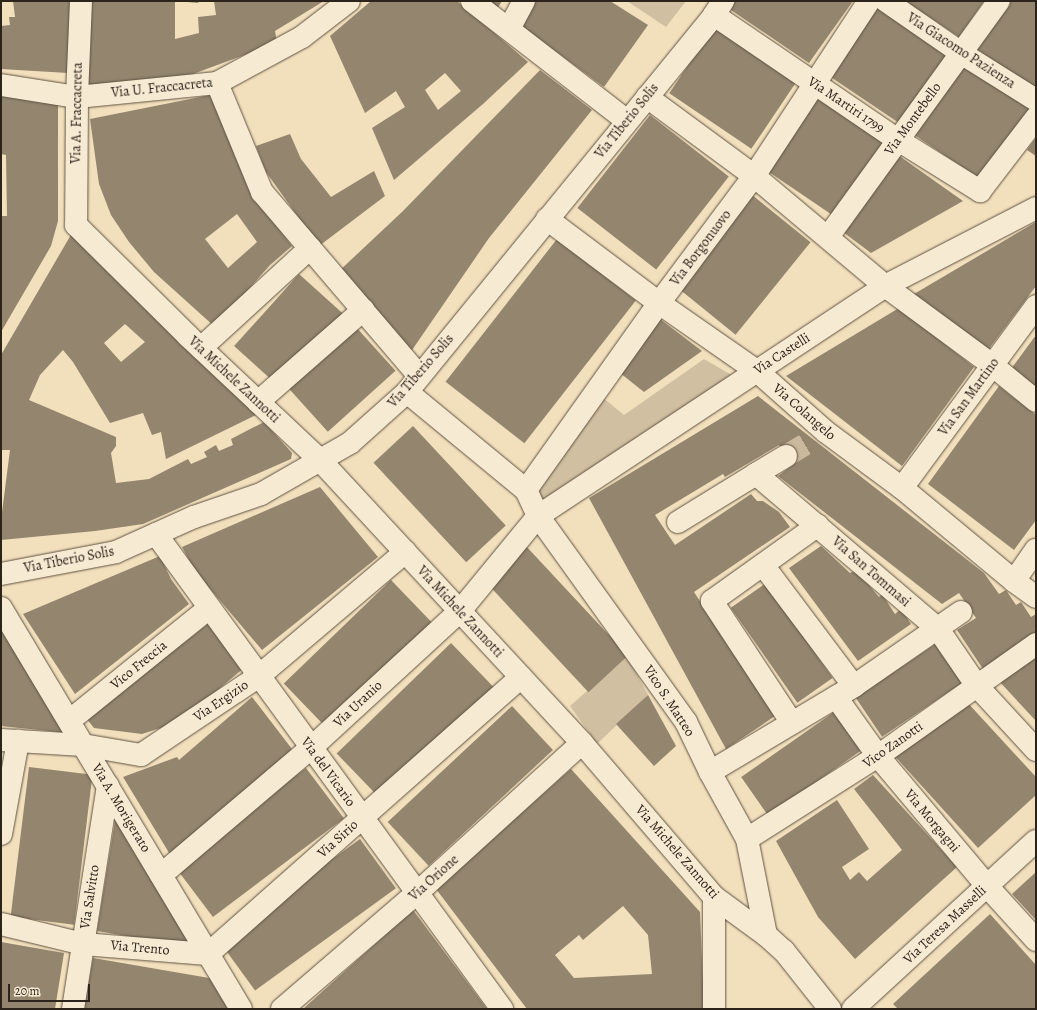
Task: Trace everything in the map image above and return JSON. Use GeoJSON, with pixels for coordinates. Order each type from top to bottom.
{"type":"FeatureCollection","features":[{"type":"Feature","properties":{"kind":"street","name":"Via A. Fraccacreta"},"geometry":{"type":"LineString","coordinates":[[76,225],[76,97],[81,1]]}},
{"type":"Feature","properties":{"kind":"street","name":"Via U. Fraccacreta"},"geometry":{"type":"LineString","coordinates":[[1,85],[76,97],[217,83],[302,37],[349,1]]}},
{"type":"Feature","properties":{"kind":"street"},"geometry":{"type":"LineString","coordinates":[[472,1],[627,121]]}},
{"type":"Feature","properties":{"kind":"street"},"geometry":{"type":"LineString","coordinates":[[509,29],[524,1]]}},
{"type":"Feature","properties":{"kind":"street","name":"Via Borgonuovo"},"geometry":{"type":"LineString","coordinates":[[526,490],[659,303],[754,176],[869,1]]}},
{"type":"Feature","properties":{"kind":"street","name":"Via Giacomo Pazienza"},"geometry":{"type":"LineString","coordinates":[[886,1],[962,53],[1036,100]]}},
{"type":"Feature","properties":{"kind":"street","name":"Via Montebello"},"geometry":{"type":"LineString","coordinates":[[828,237],[999,1]]}},
{"type":"Feature","properties":{"kind":"street","name":"Via Martiri 1799"},"geometry":{"type":"LineString","coordinates":[[718,8],[814,83],[898,140],[980,191],[1036,118]]}},
{"type":"Feature","properties":{"kind":"street","name":"Via Tiberio Solis"},"geometry":{"type":"LineString","coordinates":[[1,574],[116,552],[194,517],[261,494],[350,443],[413,384],[718,8]]}},
{"type":"Feature","properties":{"kind":"street"},"geometry":{"type":"LineString","coordinates":[[217,83],[262,192],[363,310],[413,384],[526,490]]}},
{"type":"Feature","properties":{"kind":"street"},"geometry":{"type":"LineString","coordinates":[[647,97],[754,176],[885,286],[992,365],[1036,401]]}},
{"type":"Feature","properties":{"kind":"street","name":"Via Castelli"},"geometry":{"type":"LineString","coordinates":[[538,516],[885,286],[1036,208]]}},
{"type":"Feature","properties":{"kind":"street","name":"Via Colangelo"},"geometry":{"type":"LineString","coordinates":[[547,219],[659,303],[757,371],[819,436],[902,488],[1014,581],[1036,597]]}},
{"type":"Feature","properties":{"kind":"street","name":"Via Michele Zannotti"},"geometry":{"type":"LineString","coordinates":[[76,225],[201,348],[320,460],[582,743],[714,897],[766,935],[784,951],[830,1009]]}},
{"type":"Feature","properties":{"kind":"street"},"geometry":{"type":"LineString","coordinates":[[201,348],[310,248]]}},
{"type":"Feature","properties":{"kind":"street","name":"Via San Martino"},"geometry":{"type":"LineString","coordinates":[[902,488],[1036,306]]}},
{"type":"Feature","properties":{"kind":"street"},"geometry":{"type":"LineString","coordinates":[[258,402],[363,310]]}},
{"type":"Feature","properties":{"kind":"street"},"geometry":{"type":"LineString","coordinates":[[678,522],[786,456]]}},
{"type":"Feature","properties":{"kind":"street","name":"Via San Tommasi"},"geometry":{"type":"LineString","coordinates":[[756,474],[938,630],[977,686],[1036,750]]}},
{"type":"Feature","properties":{"kind":"street","name":"Vico S. Matteo"},"geometry":{"type":"LineString","coordinates":[[526,490],[538,516],[686,722],[710,772],[747,839],[766,935]]}},
{"type":"Feature","properties":{"kind":"street","name":"Via Uranio"},"geometry":{"type":"LineString","coordinates":[[161,875],[311,748],[460,611],[538,516]]}},
{"type":"Feature","properties":{"kind":"street"},"geometry":{"type":"LineString","coordinates":[[792,723],[712,602],[818,526]]}},
{"type":"Feature","properties":{"kind":"street","name":"Via del Vicario"},"geometry":{"type":"LineString","coordinates":[[156,534],[502,1009]]}},
{"type":"Feature","properties":{"kind":"street"},"geometry":{"type":"LineString","coordinates":[[1014,581],[1036,550]]}},
{"type":"Feature","properties":{"kind":"street","name":"Via Ergizio"},"geometry":{"type":"LineString","coordinates":[[10,740],[83,745],[141,755],[259,676],[405,552]]}},
{"type":"Feature","properties":{"kind":"street","name":"Via Morgagni"},"geometry":{"type":"LineString","coordinates":[[763,565],[845,691],[878,756],[987,886],[1036,940]]}},
{"type":"Feature","properties":{"kind":"street","name":"Via A. Morigerato"},"geometry":{"type":"LineString","coordinates":[[1,608],[241,1009]]}},
{"type":"Feature","properties":{"kind":"street","name":"Vico Freccia"},"geometry":{"type":"LineString","coordinates":[[69,721],[209,608]]}},
{"type":"Feature","properties":{"kind":"street"},"geometry":{"type":"LineString","coordinates":[[710,772],[845,691],[938,630],[961,612]]}},
{"type":"Feature","properties":{"kind":"street","name":"Vico Zanotti"},"geometry":{"type":"LineString","coordinates":[[747,839],[878,756],[1036,644]]}},
{"type":"Feature","properties":{"kind":"street","name":"Via Sirio"},"geometry":{"type":"LineString","coordinates":[[208,954],[521,677]]}},
{"type":"Feature","properties":{"kind":"street"},"geometry":{"type":"LineString","coordinates":[[1,834],[10,740]]}},
{"type":"Feature","properties":{"kind":"street","name":"Via Orione"},"geometry":{"type":"LineString","coordinates":[[282,1009],[417,893],[582,743]]}},
{"type":"Feature","properties":{"kind":"street","name":"Via Salvitto"},"geometry":{"type":"LineString","coordinates":[[73,1009],[108,786]]}},
{"type":"Feature","properties":{"kind":"street","name":"Via Teresa Masselli"},"geometry":{"type":"LineString","coordinates":[[853,1009],[1036,842]]}},
{"type":"Feature","properties":{"kind":"street"},"geometry":{"type":"LineString","coordinates":[[714,897],[714,1009]]}},
{"type":"Feature","properties":{"kind":"street","name":"Via Trento"},"geometry":{"type":"LineString","coordinates":[[1,924],[83,944],[208,954]]}},
{"type":"Feature","properties":{"kind":"shaded area"},"geometry":{"type":"Polygon","coordinates":[[[627,1],[686,1],[666,27],[627,1]]]}},
{"type":"Feature","properties":{"kind":"shaded area"},"geometry":{"type":"Polygon","coordinates":[[[704,359],[735,377],[539,509],[526,490],[597,393],[624,415],[704,359]]]}},
{"type":"Feature","properties":{"kind":"shaded area"},"geometry":{"type":"Polygon","coordinates":[[[627,656],[648,695],[597,744],[570,706],[627,656]]]}},
{"type":"Feature","properties":{"kind":"building"},"geometry":{"type":"Polygon","coordinates":[[[13,1],[72,1],[68,73],[1,69],[1,26],[10,25],[9,17],[15,17],[13,1]]]}},
{"type":"Feature","properties":{"kind":"building"},"geometry":{"type":"Polygon","coordinates":[[[89,1],[175,1],[175,39],[199,33],[198,17],[216,15],[214,1],[324,1],[275,31],[277,43],[182,78],[87,88],[89,1]]]}},
{"type":"Feature","properties":{"kind":"building"},"geometry":{"type":"Polygon","coordinates":[[[176,1],[199,1],[198,3],[176,1]]]}},
{"type":"Feature","properties":{"kind":"building"},"geometry":{"type":"Polygon","coordinates":[[[371,1],[457,1],[528,62],[483,104],[394,180],[372,128],[405,107],[396,91],[365,113],[330,36],[371,1]],[[445,73],[425,90],[438,110],[461,91],[445,73]]]}},
{"type":"Feature","properties":{"kind":"building"},"geometry":{"type":"Polygon","coordinates":[[[487,1],[502,1],[497,9],[487,1]]]}},
{"type":"Feature","properties":{"kind":"building"},"geometry":{"type":"Polygon","coordinates":[[[533,1],[610,1],[648,25],[604,87],[520,25],[533,1]]]}},
{"type":"Feature","properties":{"kind":"building"},"geometry":{"type":"Polygon","coordinates":[[[733,1],[853,1],[809,63],[728,8],[733,1]]]}},
{"type":"Feature","properties":{"kind":"building"},"geometry":{"type":"Polygon","coordinates":[[[905,1],[984,1],[959,37],[905,1]]]}},
{"type":"Feature","properties":{"kind":"building"},"geometry":{"type":"Polygon","coordinates":[[[1008,1],[1036,1],[1036,89],[975,48],[1008,1]]]}},
{"type":"Feature","properties":{"kind":"building"},"geometry":{"type":"Polygon","coordinates":[[[876,5],[947,53],[900,124],[828,75],[876,5]]]}},
{"type":"Feature","properties":{"kind":"building"},"geometry":{"type":"Polygon","coordinates":[[[714,27],[796,82],[751,149],[669,93],[714,27]]]}},
{"type":"Feature","properties":{"kind":"building"},"geometry":{"type":"Polygon","coordinates":[[[963,64],[1030,109],[982,181],[915,135],[963,64]]]}},
{"type":"Feature","properties":{"kind":"building"},"geometry":{"type":"Polygon","coordinates":[[[540,70],[592,110],[489,238],[410,353],[337,273],[403,211],[540,70]]]}},
{"type":"Feature","properties":{"kind":"building"},"geometry":{"type":"Polygon","coordinates":[[[220,93],[255,198],[292,246],[270,265],[215,327],[154,272],[129,242],[111,215],[99,184],[90,119],[220,93]],[[237,214],[205,239],[228,268],[257,242],[237,214]]]}},
{"type":"Feature","properties":{"kind":"building"},"geometry":{"type":"Polygon","coordinates":[[[814,94],[884,142],[834,216],[764,169],[814,94]]]}},
{"type":"Feature","properties":{"kind":"building"},"geometry":{"type":"Polygon","coordinates":[[[1,96],[58,102],[58,221],[51,246],[1,332],[1,216],[7,216],[6,155],[1,154],[1,96]]]}},
{"type":"Feature","properties":{"kind":"building"},"geometry":{"type":"Polygon","coordinates":[[[650,115],[729,177],[656,270],[577,208],[650,115]]]}},
{"type":"Feature","properties":{"kind":"building"},"geometry":{"type":"Polygon","coordinates":[[[290,134],[301,159],[331,197],[374,171],[385,196],[319,246],[266,172],[256,146],[290,134]]]}},
{"type":"Feature","properties":{"kind":"building"},"geometry":{"type":"Polygon","coordinates":[[[1036,138],[1036,156],[1027,150],[1036,138]]]}},
{"type":"Feature","properties":{"kind":"building"},"geometry":{"type":"Polygon","coordinates":[[[898,155],[963,201],[871,253],[843,232],[898,155]]]}},
{"type":"Feature","properties":{"kind":"building"},"geometry":{"type":"Polygon","coordinates":[[[746,190],[811,242],[736,335],[671,282],[746,190]]]}},
{"type":"Feature","properties":{"kind":"building"},"geometry":{"type":"Polygon","coordinates":[[[1036,222],[1036,286],[988,350],[914,294],[1036,222]]]}},
{"type":"Feature","properties":{"kind":"building"},"geometry":{"type":"Polygon","coordinates":[[[72,233],[258,414],[166,459],[161,432],[152,435],[143,413],[110,423],[73,362],[63,350],[40,375],[29,400],[116,437],[116,446],[111,453],[116,483],[149,479],[188,459],[191,464],[207,457],[204,452],[216,445],[219,451],[233,445],[231,439],[264,422],[292,453],[291,459],[143,524],[95,531],[1,540],[1,520],[10,450],[1,450],[1,355],[72,233]],[[125,324],[104,343],[121,362],[145,342],[125,324]]]}},
{"type":"Feature","properties":{"kind":"building"},"geometry":{"type":"Polygon","coordinates":[[[557,239],[636,301],[524,443],[446,382],[557,239]]]}},
{"type":"Feature","properties":{"kind":"building"},"geometry":{"type":"Polygon","coordinates":[[[299,274],[345,315],[280,388],[234,346],[299,274]]]}},
{"type":"Feature","properties":{"kind":"building"},"geometry":{"type":"Polygon","coordinates":[[[899,308],[974,367],[902,466],[786,376],[899,308]]]}},
{"type":"Feature","properties":{"kind":"building"},"geometry":{"type":"Polygon","coordinates":[[[656,316],[702,351],[644,392],[615,369],[656,316]]]}},
{"type":"Feature","properties":{"kind":"building"},"geometry":{"type":"Polygon","coordinates":[[[356,327],[395,371],[328,432],[288,388],[356,327]]]}},
{"type":"Feature","properties":{"kind":"building"},"geometry":{"type":"Polygon","coordinates":[[[1036,335],[1036,388],[1011,369],[1036,335]]]}},
{"type":"Feature","properties":{"kind":"building"},"geometry":{"type":"Polygon","coordinates":[[[999,386],[1036,415],[1036,520],[1014,550],[928,484],[999,386]]]}},
{"type":"Feature","properties":{"kind":"building"},"geometry":{"type":"Polygon","coordinates":[[[758,396],[984,573],[999,594],[1006,590],[1016,605],[1021,602],[1031,617],[1036,614],[1036,634],[983,669],[957,630],[976,618],[959,593],[942,604],[778,476],[793,465],[779,445],[725,477],[723,474],[655,515],[675,545],[751,494],[757,501],[763,501],[779,512],[790,527],[694,592],[775,716],[726,749],[589,498],[758,396]]]}},
{"type":"Feature","properties":{"kind":"building"},"geometry":{"type":"Polygon","coordinates":[[[413,426],[506,525],[466,562],[374,463],[413,426]]]}},
{"type":"Feature","properties":{"kind":"building"},"geometry":{"type":"Polygon","coordinates":[[[320,487],[378,557],[262,650],[195,571],[182,547],[320,487]]]}},
{"type":"Feature","properties":{"kind":"building"},"geometry":{"type":"Polygon","coordinates":[[[525,545],[628,655],[588,692],[486,582],[525,545]]]}},
{"type":"Feature","properties":{"kind":"building"},"geometry":{"type":"Polygon","coordinates":[[[821,546],[850,573],[856,570],[879,597],[882,594],[895,614],[901,609],[911,624],[858,661],[789,568],[821,546]]]}},
{"type":"Feature","properties":{"kind":"building"},"geometry":{"type":"Polygon","coordinates":[[[160,556],[171,579],[189,604],[75,694],[23,614],[160,556]]]}},
{"type":"Feature","properties":{"kind":"building"},"geometry":{"type":"Polygon","coordinates":[[[391,580],[433,624],[326,727],[284,684],[391,580]]]}},
{"type":"Feature","properties":{"kind":"building"},"geometry":{"type":"Polygon","coordinates":[[[766,583],[833,678],[797,703],[731,608],[766,583]]]}},
{"type":"Feature","properties":{"kind":"building"},"geometry":{"type":"Polygon","coordinates":[[[1,624],[68,733],[1,726],[1,624]]]}},
{"type":"Feature","properties":{"kind":"building"},"geometry":{"type":"Polygon","coordinates":[[[208,624],[245,667],[196,708],[170,725],[142,734],[94,728],[86,718],[208,624]]]}},
{"type":"Feature","properties":{"kind":"building"},"geometry":{"type":"Polygon","coordinates":[[[451,643],[495,689],[381,799],[337,753],[451,643]]]}},
{"type":"Feature","properties":{"kind":"building"},"geometry":{"type":"Polygon","coordinates":[[[937,643],[963,682],[882,737],[856,698],[937,643]]]}},
{"type":"Feature","properties":{"kind":"building"},"geometry":{"type":"Polygon","coordinates":[[[1036,654],[1036,721],[998,680],[1036,654]]]}},
{"type":"Feature","properties":{"kind":"building"},"geometry":{"type":"Polygon","coordinates":[[[648,695],[676,746],[654,766],[616,724],[648,695]]]}},
{"type":"Feature","properties":{"kind":"building"},"geometry":{"type":"Polygon","coordinates":[[[252,697],[292,749],[171,856],[123,777],[177,757],[179,760],[252,697]]]}},
{"type":"Feature","properties":{"kind":"building"},"geometry":{"type":"Polygon","coordinates":[[[966,701],[1036,777],[1036,795],[978,848],[891,752],[966,701]]]}},
{"type":"Feature","properties":{"kind":"building"},"geometry":{"type":"Polygon","coordinates":[[[512,706],[553,750],[429,866],[388,822],[512,706]]]}},
{"type":"Feature","properties":{"kind":"building"},"geometry":{"type":"Polygon","coordinates":[[[837,710],[864,749],[768,816],[741,777],[837,710]]]}},
{"type":"Feature","properties":{"kind":"building"},"geometry":{"type":"Polygon","coordinates":[[[29,767],[93,775],[74,925],[11,917],[29,767]]]}},
{"type":"Feature","properties":{"kind":"building"},"geometry":{"type":"Polygon","coordinates":[[[306,768],[344,818],[213,917],[175,867],[306,768]]]}},
{"type":"Feature","properties":{"kind":"building"},"geometry":{"type":"Polygon","coordinates":[[[571,769],[700,912],[704,1009],[527,1009],[436,889],[571,769]],[[623,906],[583,940],[579,935],[555,955],[574,978],[652,974],[648,935],[623,906]]]}},
{"type":"Feature","properties":{"kind":"building"},"geometry":{"type":"Polygon","coordinates":[[[873,775],[957,867],[855,959],[818,917],[776,841],[837,800],[869,849],[842,867],[850,880],[859,872],[867,881],[902,850],[854,789],[873,775]]]}},
{"type":"Feature","properties":{"kind":"building"},"geometry":{"type":"Polygon","coordinates":[[[116,815],[196,948],[97,931],[116,815]]]}},
{"type":"Feature","properties":{"kind":"building"},"geometry":{"type":"Polygon","coordinates":[[[360,839],[396,888],[255,991],[219,941],[360,839]]]}},
{"type":"Feature","properties":{"kind":"building"},"geometry":{"type":"Polygon","coordinates":[[[1036,872],[1036,920],[1012,894],[1036,872]]]}},
{"type":"Feature","properties":{"kind":"building"},"geometry":{"type":"Polygon","coordinates":[[[413,910],[487,1009],[303,1009],[413,910]]]}},
{"type":"Feature","properties":{"kind":"building"},"geometry":{"type":"Polygon","coordinates":[[[990,914],[1036,965],[1036,1009],[898,1009],[893,1004],[990,914]]]}},
{"type":"Feature","properties":{"kind":"building"},"geometry":{"type":"Polygon","coordinates":[[[1,942],[64,953],[55,1009],[1,1009],[1,942]]]}},
{"type":"Feature","properties":{"kind":"building"},"geometry":{"type":"Polygon","coordinates":[[[93,958],[215,979],[233,1009],[84,1009],[93,958]]]}},
{"type":"Feature","properties":{"kind":"tunnel"},"geometry":{"type":"LineString","coordinates":[[786,456],[813,440]]}}]}
